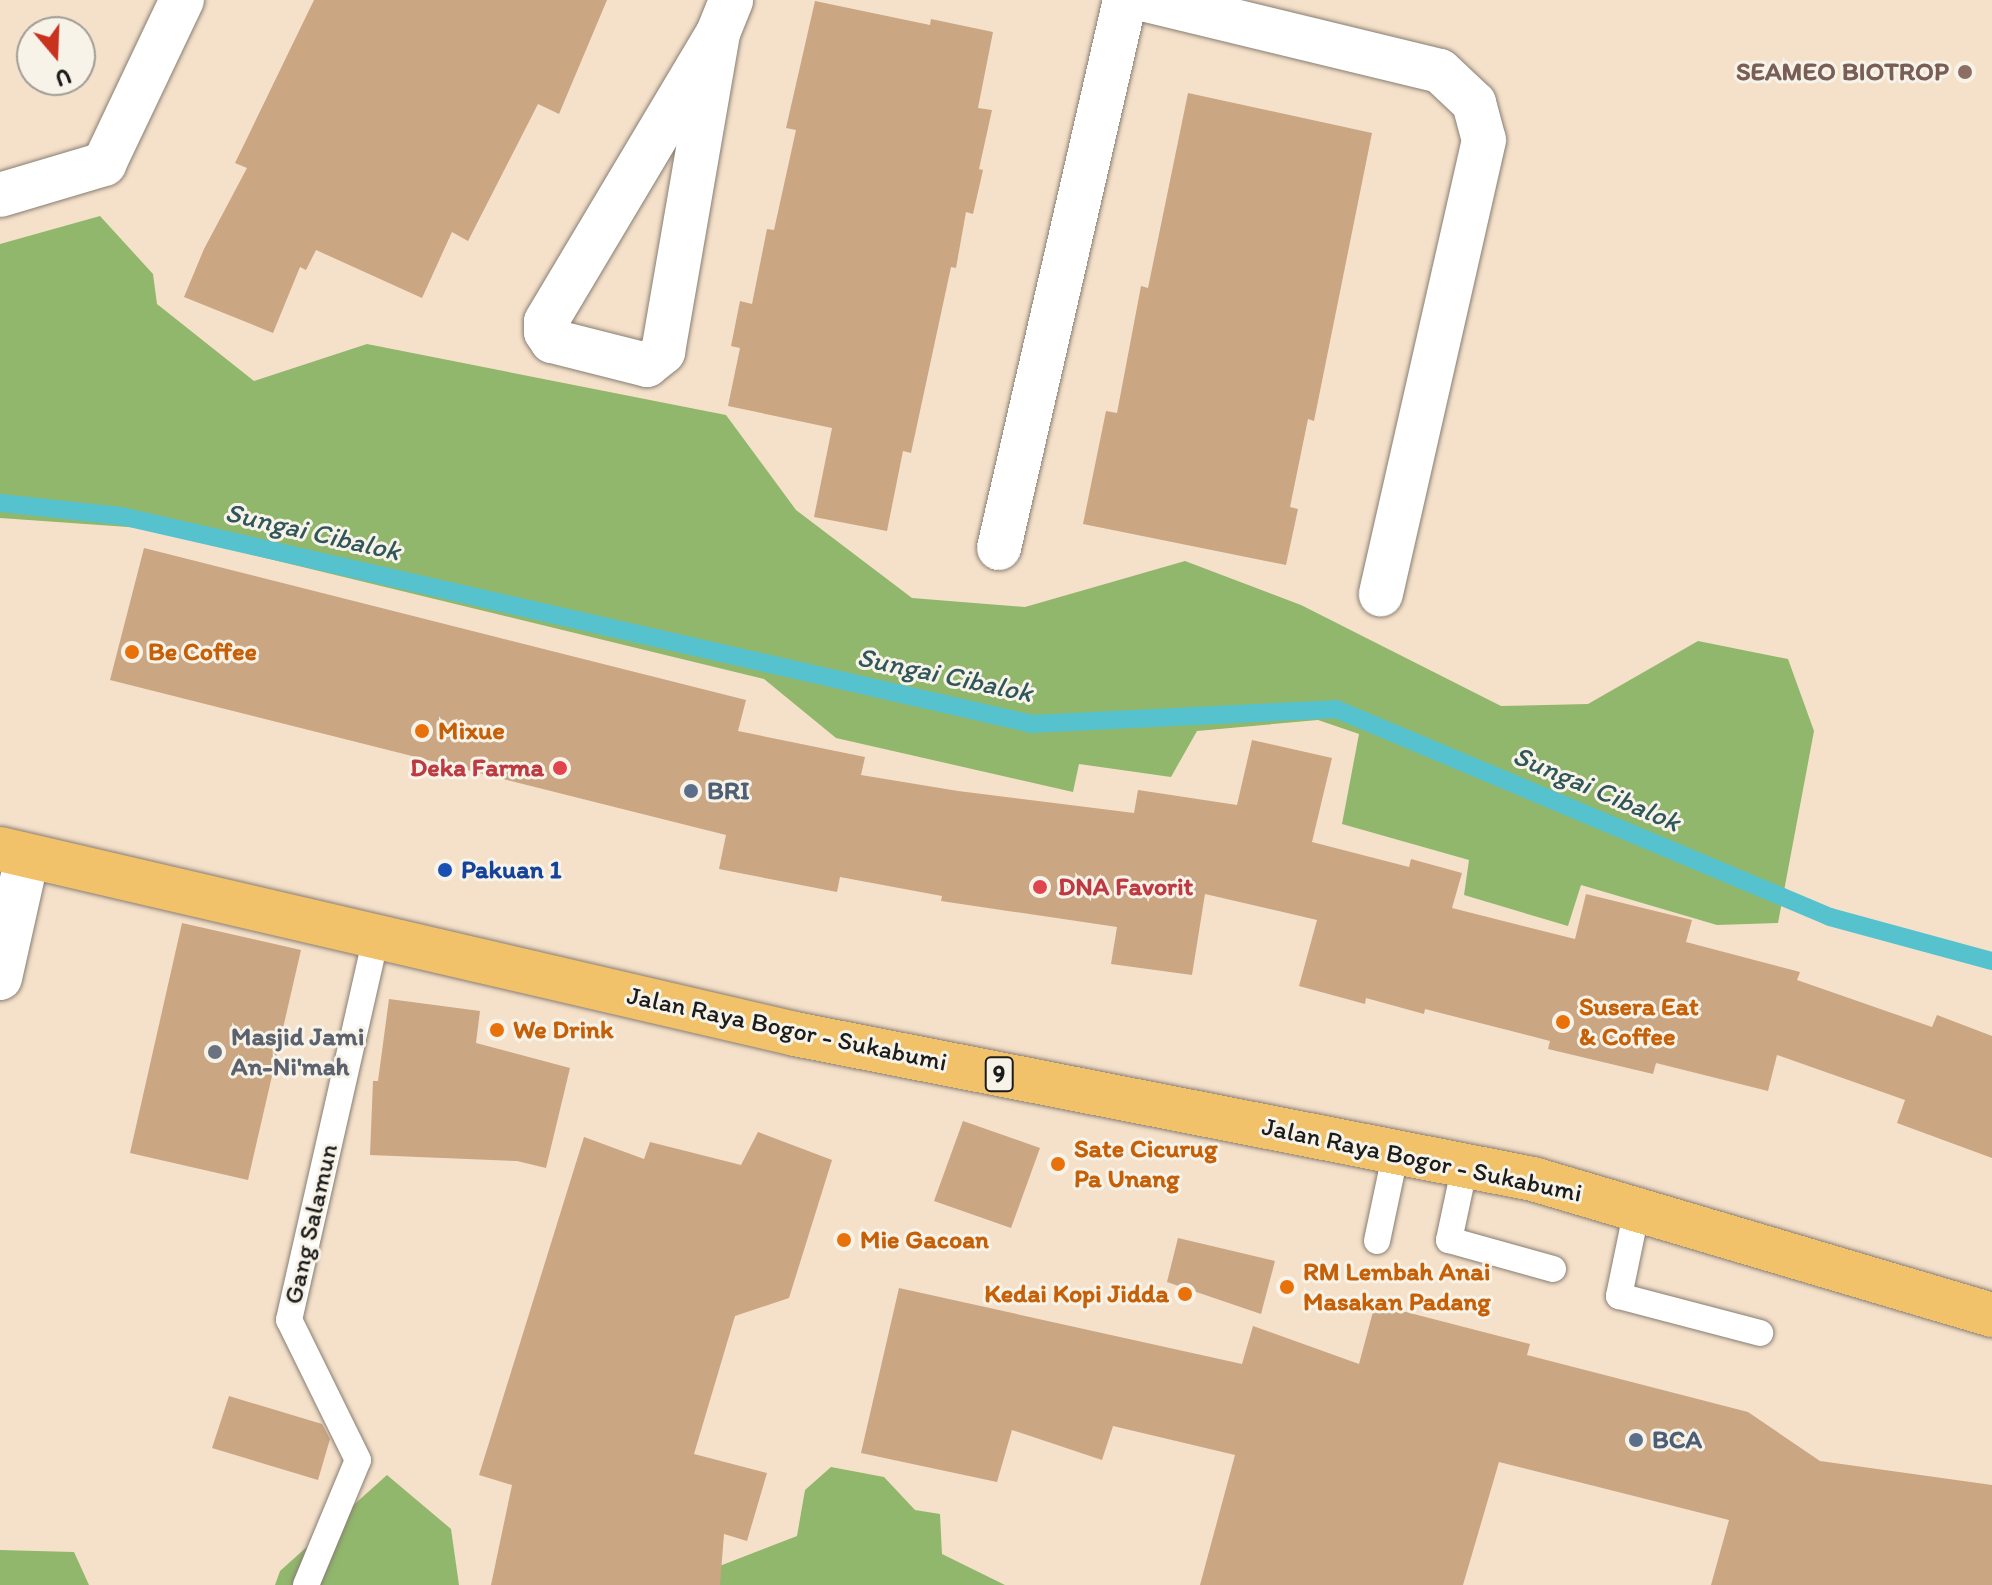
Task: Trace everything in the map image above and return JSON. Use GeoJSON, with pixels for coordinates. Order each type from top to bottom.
{"type":"FeatureCollection","features":[{"type":"Feature","properties":{"kind":"highway","name":"Jalan Raya Bogor - Sukabumi"},"geometry":{"type":"LineString","coordinates":[[14,853],[795,1034],[1533,1179],[1992,1315]]}},
{"type":"Feature","properties":{"kind":"street"},"geometry":{"type":"LineString","coordinates":[[0,195],[104,164],[182,0]]}},
{"type":"Feature","properties":{"kind":"street"},"geometry":{"type":"LineString","coordinates":[[999,548],[1125,0]]}},
{"type":"Feature","properties":{"kind":"street"},"geometry":{"type":"LineString","coordinates":[[1147,0],[1440,71],[1474,103],[1484,140],[1381,594]]}},
{"type":"Feature","properties":{"kind":"street"},"geometry":{"type":"LineString","coordinates":[[724,17],[663,352],[647,365],[552,341],[546,332],[546,322],[724,17]]}},
{"type":"Feature","properties":{"kind":"street"},"geometry":{"type":"LineString","coordinates":[[0,978],[14,853]]}},
{"type":"Feature","properties":{"kind":"lane","name":"Gang Salamun"},"geometry":{"type":"LineString","coordinates":[[306,1585],[358,1460],[289,1320],[376,937]]}},
{"type":"Feature","properties":{"kind":"lane"},"geometry":{"type":"LineString","coordinates":[[1377,1241],[1396,1151]]}},
{"type":"Feature","properties":{"kind":"lane"},"geometry":{"type":"LineString","coordinates":[[1465,1165],[1449,1240],[1553,1269]]}},
{"type":"Feature","properties":{"kind":"lane"},"geometry":{"type":"LineString","coordinates":[[1637,1209],[1619,1296],[1760,1333]]}},
{"type":"Feature","properties":{"kind":"green space"},"geometry":{"type":"Polygon","coordinates":[[[100,216],[153,274],[157,304],[254,381],[367,344],[726,415],[796,510],[912,598],[1025,607],[1185,561],[1301,605],[1501,706],[1588,704],[1698,641],[1788,659],[1814,731],[1778,923],[1717,925],[1581,885],[1568,926],[1464,895],[1469,860],[1342,824],[1359,734],[1318,720],[1197,731],[1171,777],[1079,764],[1073,792],[836,738],[764,679],[142,528],[0,518],[0,244],[100,216]]]}},
{"type":"Feature","properties":{"kind":"green space"},"geometry":{"type":"Polygon","coordinates":[[[831,1467],[884,1477],[915,1510],[940,1514],[942,1554],[1005,1585],[605,1585],[699,1574],[797,1536],[805,1490],[831,1467]]]}},
{"type":"Feature","properties":{"kind":"green space"},"geometry":{"type":"Polygon","coordinates":[[[387,1475],[451,1529],[459,1585],[275,1585],[280,1571],[387,1475]]]}},
{"type":"Feature","properties":{"kind":"green space"},"geometry":{"type":"Polygon","coordinates":[[[0,1550],[74,1552],[89,1585],[0,1585],[0,1550]]]}},
{"type":"Feature","properties":{"kind":"building"},"geometry":{"type":"Polygon","coordinates":[[[314,0],[607,0],[559,114],[538,104],[468,241],[452,232],[422,298],[316,250],[306,270],[300,267],[273,333],[184,297],[204,249],[247,168],[235,163],[314,0]]]}},
{"type":"Feature","properties":{"kind":"building"},"geometry":{"type":"Polygon","coordinates":[[[815,1],[930,25],[931,19],[993,32],[978,108],[992,110],[979,169],[983,170],[973,214],[966,212],[956,268],[951,267],[911,453],[903,451],[887,531],[814,517],[832,428],[728,406],[740,348],[731,346],[740,301],[752,304],[767,229],[774,230],[796,130],[786,128],[815,1]]]}},
{"type":"Feature","properties":{"kind":"building"},"geometry":{"type":"Polygon","coordinates":[[[1188,93],[1372,133],[1314,421],[1308,419],[1290,507],[1298,509],[1286,565],[1083,524],[1106,411],[1117,413],[1141,286],[1148,288],[1188,93]]]}},
{"type":"Feature","properties":{"kind":"building"},"geometry":{"type":"Polygon","coordinates":[[[144,548],[746,700],[738,731],[865,757],[861,775],[958,791],[1134,813],[1138,790],[1237,805],[1252,740],[1332,758],[1312,842],[1409,867],[1411,859],[1462,873],[1452,908],[1575,939],[1586,894],[1692,920],[1686,942],[1800,972],[1797,980],[1932,1027],[1937,1015],[1992,1036],[1992,1158],[1897,1123],[1905,1100],[1777,1055],[1768,1091],[1656,1063],[1653,1074],[1548,1049],[1550,1041],[1425,1009],[1424,1014],[1366,998],[1365,1004],[1299,986],[1317,920],[1205,894],[1192,975],[1111,964],[1117,927],[941,901],[942,896],[840,877],[837,892],[719,869],[726,835],[110,680],[144,548]]]}},
{"type":"Feature","properties":{"kind":"building","name":"Masjid Jami An-Ni'mah"},"geometry":{"type":"Polygon","coordinates":[[[182,923],[301,950],[248,1180],[130,1153],[182,923]]]}},
{"type":"Feature","properties":{"kind":"building"},"geometry":{"type":"Polygon","coordinates":[[[389,999],[480,1011],[476,1043],[570,1068],[546,1168],[517,1161],[370,1155],[373,1081],[378,1081],[389,999]]]}},
{"type":"Feature","properties":{"kind":"building"},"geometry":{"type":"Polygon","coordinates":[[[963,1121],[1040,1148],[1011,1228],[934,1201],[963,1121]]]}},
{"type":"Feature","properties":{"kind":"building"},"geometry":{"type":"Polygon","coordinates":[[[758,1132],[832,1160],[789,1298],[735,1316],[694,1454],[767,1473],[747,1541],[724,1534],[720,1585],[491,1585],[512,1485],[479,1475],[584,1137],[644,1159],[650,1142],[741,1165],[758,1132]]]}},
{"type":"Feature","properties":{"kind":"building"},"geometry":{"type":"Polygon","coordinates":[[[1178,1238],[1275,1261],[1261,1314],[1167,1282],[1178,1238]]]}},
{"type":"Feature","properties":{"kind":"building"},"geometry":{"type":"Polygon","coordinates":[[[899,1288],[1242,1364],[1253,1326],[1359,1364],[1375,1304],[1530,1344],[1527,1355],[1748,1412],[1820,1461],[1992,1485],[1992,1585],[1711,1585],[1729,1520],[1499,1462],[1463,1585],[1200,1585],[1235,1455],[1113,1426],[1102,1460],[1012,1430],[997,1482],[861,1453],[899,1288]]]}},
{"type":"Feature","properties":{"kind":"building"},"geometry":{"type":"Polygon","coordinates":[[[229,1396],[322,1424],[330,1439],[318,1480],[212,1448],[229,1396]]]}},
{"type":"Feature","properties":{"kind":"waterway","name":"Sungai Cibalok"},"geometry":{"type":"LineString","coordinates":[[0,503],[121,516],[1032,724],[1336,709],[1830,917],[1992,961]]}},
{"type":"Feature","properties":{"kind":"place","name":"SEAMEO BIOTROP"},"geometry":{"type":"Point","coordinates":[1965,72]}},
{"type":"Feature","properties":{"kind":"place","name":"Be Coffee"},"geometry":{"type":"Point","coordinates":[132,652]}},
{"type":"Feature","properties":{"kind":"place","name":"Mixue"},"geometry":{"type":"Point","coordinates":[422,731]}},
{"type":"Feature","properties":{"kind":"place","name":"Deka Farma"},"geometry":{"type":"Point","coordinates":[560,768]}},
{"type":"Feature","properties":{"kind":"place","name":"BRI"},"geometry":{"type":"Point","coordinates":[691,791]}},
{"type":"Feature","properties":{"kind":"place","name":"Pakuan 1"},"geometry":{"type":"Point","coordinates":[445,870]}},
{"type":"Feature","properties":{"kind":"place","name":"DNA Favorit"},"geometry":{"type":"Point","coordinates":[1040,887]}},
{"type":"Feature","properties":{"kind":"place","name":"Susera Eat & Coffee"},"geometry":{"type":"Point","coordinates":[1563,1022]}},
{"type":"Feature","properties":{"kind":"place","name":"We Drink"},"geometry":{"type":"Point","coordinates":[497,1030]}},
{"type":"Feature","properties":{"kind":"place","name":"Masjid Jami An-Ni'mah"},"geometry":{"type":"Point","coordinates":[215,1052]}},
{"type":"Feature","properties":{"kind":"place","name":"Sate Cicurug Pa Unang"},"geometry":{"type":"Point","coordinates":[1058,1164]}},
{"type":"Feature","properties":{"kind":"place","name":"Mie Gacoan"},"geometry":{"type":"Point","coordinates":[844,1240]}},
{"type":"Feature","properties":{"kind":"place","name":"RM Lembah Anai Masakan Padang"},"geometry":{"type":"Point","coordinates":[1287,1287]}},
{"type":"Feature","properties":{"kind":"place","name":"Kedai Kopi Jidda"},"geometry":{"type":"Point","coordinates":[1185,1294]}},
{"type":"Feature","properties":{"kind":"place","name":"BCA"},"geometry":{"type":"Point","coordinates":[1636,1440]}}]}
